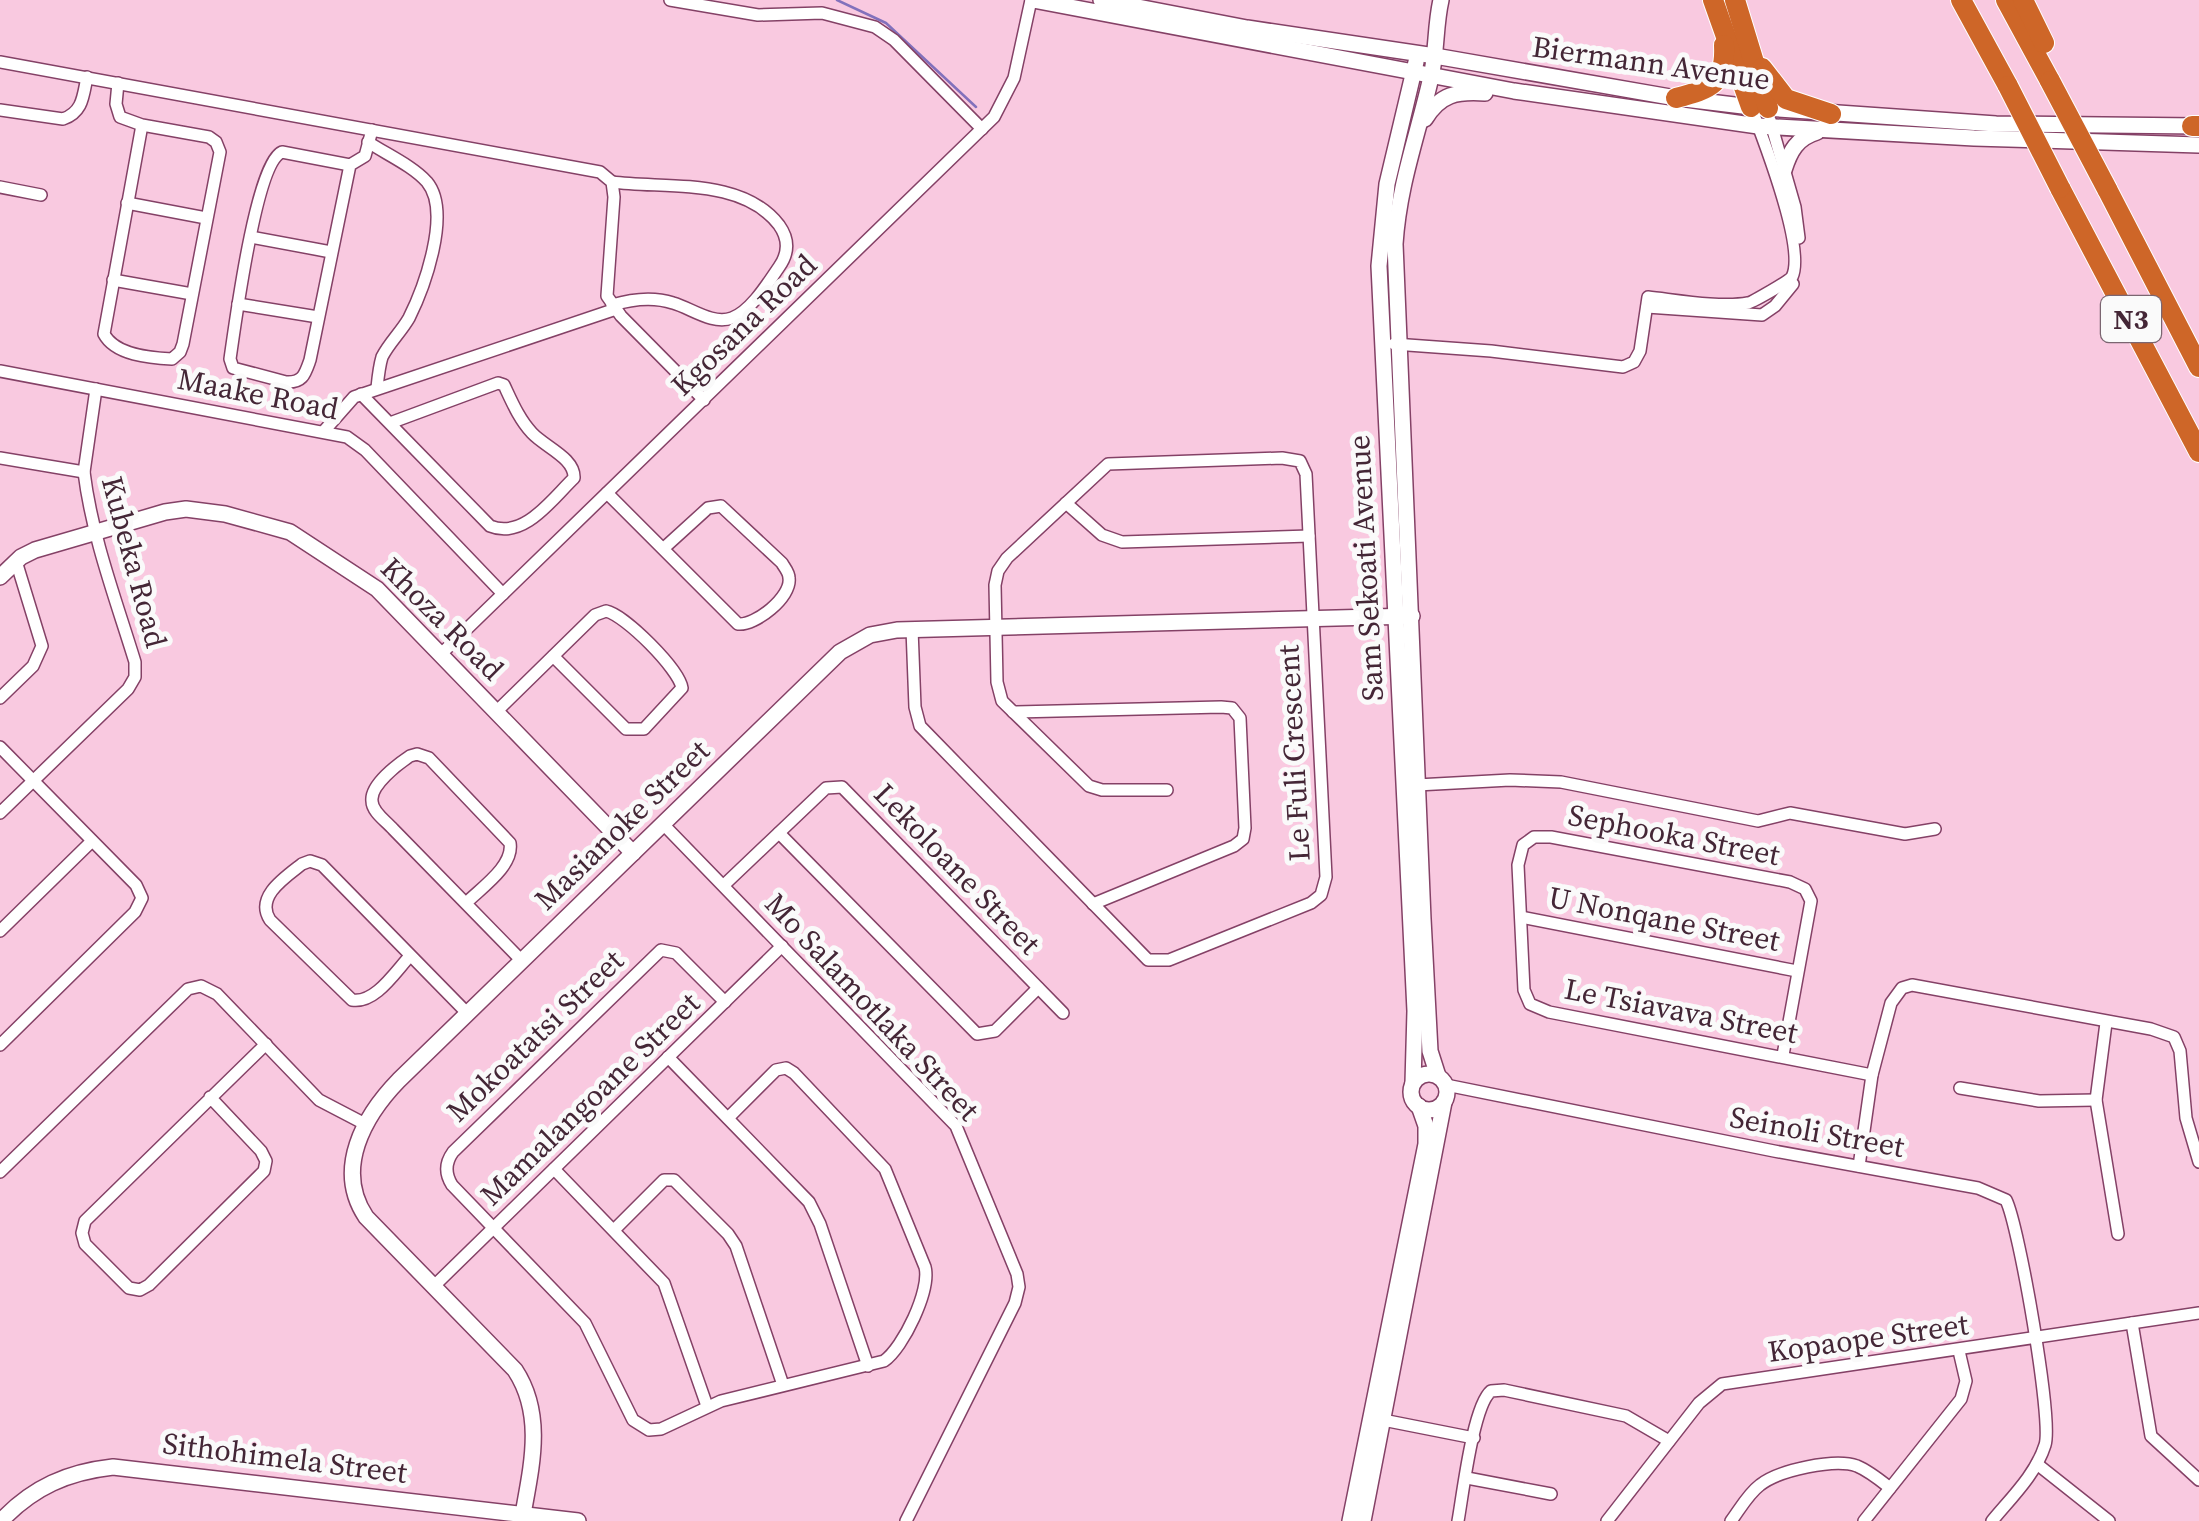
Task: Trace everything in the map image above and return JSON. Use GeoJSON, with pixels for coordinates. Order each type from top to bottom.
{"type":"FeatureCollection","features":[{"type":"Feature","properties":{"kind":"highway"},"geometry":{"type":"LineString","coordinates":[[1714,0],[1762,117]]}},
{"type":"Feature","properties":{"kind":"highway"},"geometry":{"type":"LineString","coordinates":[[1735,0],[1753,53],[1767,78],[1786,98],[1826,122]]}},
{"type":"Feature","properties":{"kind":"highway"},"geometry":{"type":"LineString","coordinates":[[1952,0],[1997,67]]}},
{"type":"Feature","properties":{"kind":"highway","name":"N3"},"geometry":{"type":"LineString","coordinates":[[1961,0],[2199,452]]}},
{"type":"Feature","properties":{"kind":"highway","name":"N3"},"geometry":{"type":"LineString","coordinates":[[2006,0],[2056,80],[2199,367]]}},
{"type":"Feature","properties":{"kind":"highway"},"geometry":{"type":"LineString","coordinates":[[2023,0],[2056,80]]}},
{"type":"Feature","properties":{"kind":"highway"},"geometry":{"type":"LineString","coordinates":[[1676,98],[1706,89],[1722,72],[1725,62],[1721,22]]}},
{"type":"Feature","properties":{"kind":"highway"},"geometry":{"type":"LineString","coordinates":[[1753,53],[1762,117]]}},
{"type":"Feature","properties":{"kind":"street"},"geometry":{"type":"LineString","coordinates":[[670,0],[758,15],[822,13],[874,27],[894,40],[982,129]]}},
{"type":"Feature","properties":{"kind":"street","name":"Kgosana Road"},"geometry":{"type":"LineString","coordinates":[[440,655],[994,117],[1010,92],[1032,0]]}},
{"type":"Feature","properties":{"kind":"street","name":"Biermann Avenue"},"geometry":{"type":"LineString","coordinates":[[1032,0],[1514,91],[1826,122],[2197,131]]}},
{"type":"Feature","properties":{"kind":"street","name":"Biermann Avenue"},"geometry":{"type":"LineString","coordinates":[[1101,0],[1247,28],[1676,98],[1762,117]]}},
{"type":"Feature","properties":{"kind":"street"},"geometry":{"type":"LineString","coordinates":[[1417,54],[1434,30],[1441,0]]}},
{"type":"Feature","properties":{"kind":"street","name":"Sam Sekoati Avenue"},"geometry":{"type":"LineString","coordinates":[[1413,1083],[1416,1058],[1396,244],[1401,186],[1436,56],[1434,30]]}},
{"type":"Feature","properties":{"kind":"street","name":"Sam Sekoati Avenue"},"geometry":{"type":"LineString","coordinates":[[1363,1521],[1444,1090],[1430,1051],[1417,786],[1382,342],[1379,245],[1387,184],[1417,54]]}},
{"type":"Feature","properties":{"kind":"street"},"geometry":{"type":"LineString","coordinates":[[0,62],[370,136],[591,170],[612,182],[725,191],[770,215],[787,238],[783,262],[746,308],[731,318],[715,319],[657,300],[630,300],[361,394],[346,403],[324,431]]}},
{"type":"Feature","properties":{"kind":"street"},"geometry":{"type":"LineString","coordinates":[[0,110],[63,119],[72,116],[81,106],[87,77]]}},
{"type":"Feature","properties":{"kind":"street"},"geometry":{"type":"LineString","coordinates":[[118,83],[116,111],[124,119],[204,136],[218,146],[180,352],[172,358],[115,347],[106,338],[142,124]]}},
{"type":"Feature","properties":{"kind":"street"},"geometry":{"type":"LineString","coordinates":[[1409,154],[1426,117],[1441,99],[1458,92],[1514,91]]}},
{"type":"Feature","properties":{"kind":"street"},"geometry":{"type":"LineString","coordinates":[[1647,302],[1756,316],[1768,313],[1796,281],[1800,268],[1794,207],[1762,117]]}},
{"type":"Feature","properties":{"kind":"street"},"geometry":{"type":"LineString","coordinates":[[1647,302],[1748,304],[1790,282],[1794,272],[1792,238],[1762,117]]}},
{"type":"Feature","properties":{"kind":"street"},"geometry":{"type":"LineString","coordinates":[[1784,170],[1788,156],[1800,140],[1826,122]]}},
{"type":"Feature","properties":{"kind":"street"},"geometry":{"type":"LineString","coordinates":[[350,165],[306,372],[300,380],[286,382],[246,374],[230,365],[238,304],[264,176],[275,154],[290,152],[350,165],[362,159],[370,136]]}},
{"type":"Feature","properties":{"kind":"street"},"geometry":{"type":"LineString","coordinates":[[370,136],[427,182],[437,216],[425,282],[407,321],[382,357],[377,388]]}},
{"type":"Feature","properties":{"kind":"street"},"geometry":{"type":"LineString","coordinates":[[612,182],[606,285],[614,307],[704,400]]}},
{"type":"Feature","properties":{"kind":"street"},"geometry":{"type":"LineString","coordinates":[[0,186],[41,195]]}},
{"type":"Feature","properties":{"kind":"street"},"geometry":{"type":"LineString","coordinates":[[127,204],[206,218]]}},
{"type":"Feature","properties":{"kind":"street"},"geometry":{"type":"LineString","coordinates":[[251,237],[331,252]]}},
{"type":"Feature","properties":{"kind":"street"},"geometry":{"type":"LineString","coordinates":[[113,280],[192,294]]}},
{"type":"Feature","properties":{"kind":"street"},"geometry":{"type":"LineString","coordinates":[[1382,342],[1623,367],[1636,359],[1647,302]]}},
{"type":"Feature","properties":{"kind":"street"},"geometry":{"type":"LineString","coordinates":[[238,304],[318,317]]}},
{"type":"Feature","properties":{"kind":"street","name":"Maake Road"},"geometry":{"type":"LineString","coordinates":[[0,371],[347,438],[365,450],[503,594]]}},
{"type":"Feature","properties":{"kind":"street"},"geometry":{"type":"LineString","coordinates":[[361,394],[390,424],[490,526],[499,530],[513,530],[532,518],[574,478],[570,463],[532,433],[516,412],[504,385],[498,383],[390,424]]}},
{"type":"Feature","properties":{"kind":"street","name":"Kubeka Road"},"geometry":{"type":"LineString","coordinates":[[0,814],[128,690],[136,677],[135,662],[96,532],[84,472],[96,388]]}},
{"type":"Feature","properties":{"kind":"street"},"geometry":{"type":"LineString","coordinates":[[0,458],[84,472]]}},
{"type":"Feature","properties":{"kind":"street","name":"Le Fuli Crescent"},"geometry":{"type":"LineString","coordinates":[[912,630],[915,707],[920,726],[1142,954],[1158,962],[1273,919],[1322,895],[1326,877],[1305,468],[1291,458],[1114,463],[1099,470],[998,571],[998,692],[1013,712]]}},
{"type":"Feature","properties":{"kind":"street"},"geometry":{"type":"LineString","coordinates":[[607,493],[738,624],[753,622],[789,584],[782,563],[721,506],[708,508],[664,548]]}},
{"type":"Feature","properties":{"kind":"street"},"geometry":{"type":"LineString","coordinates":[[1066,502],[1102,535],[1122,542],[1309,536]]}},
{"type":"Feature","properties":{"kind":"street","name":"Khoza Road"},"geometry":{"type":"LineString","coordinates":[[0,577],[35,550],[186,509],[275,526],[306,540],[367,580],[633,853]]}},
{"type":"Feature","properties":{"kind":"street"},"geometry":{"type":"LineString","coordinates":[[0,698],[32,666],[42,646],[16,562]]}},
{"type":"Feature","properties":{"kind":"street"},"geometry":{"type":"LineString","coordinates":[[496,712],[595,614],[612,612],[672,670],[682,688],[644,728],[626,729],[554,656]]}},
{"type":"Feature","properties":{"kind":"street","name":"Masianoke Street"},"geometry":{"type":"LineString","coordinates":[[523,1514],[534,1430],[528,1391],[514,1370],[366,1217],[357,1201],[353,1169],[364,1124],[379,1101],[840,652],[870,635],[996,627],[1404,616]]}},
{"type":"Feature","properties":{"kind":"street"},"geometry":{"type":"LineString","coordinates":[[1013,712],[1221,707],[1232,708],[1240,718],[1246,828],[1243,838],[1234,846],[1093,904]]}},
{"type":"Feature","properties":{"kind":"street"},"geometry":{"type":"LineString","coordinates":[[1013,712],[1089,786],[1102,790],[1167,790]]}},
{"type":"Feature","properties":{"kind":"street"},"geometry":{"type":"LineString","coordinates":[[0,747],[140,890],[142,903],[0,1046]]}},
{"type":"Feature","properties":{"kind":"street"},"geometry":{"type":"LineString","coordinates":[[466,903],[507,862],[512,847],[439,767],[417,754],[384,779],[372,802],[378,813],[522,961]]}},
{"type":"Feature","properties":{"kind":"street"},"geometry":{"type":"LineString","coordinates":[[1417,786],[1548,781],[1758,821],[1790,813],[1905,834],[1935,829]]}},
{"type":"Feature","properties":{"kind":"street","name":"Lekoloane Street"},"geometry":{"type":"LineString","coordinates":[[724,886],[826,788],[842,787],[1063,1012]]}},
{"type":"Feature","properties":{"kind":"street","name":"Mo Salamotlaka Street"},"geometry":{"type":"LineString","coordinates":[[662,824],[956,1126],[1019,1281],[1016,1303],[906,1521]]}},
{"type":"Feature","properties":{"kind":"street"},"geometry":{"type":"LineString","coordinates":[[779,833],[977,1034],[995,1032],[1038,988]]}},
{"type":"Feature","properties":{"kind":"street","name":"Sephooka Street"},"geometry":{"type":"LineString","coordinates":[[1528,839],[1542,836],[1569,840],[1790,882],[1809,892],[1811,901],[1797,971]]}},
{"type":"Feature","properties":{"kind":"street","name":"Le Tsiavava Street"},"geometry":{"type":"LineString","coordinates":[[1528,839],[1518,858],[1524,990],[1527,1001],[1536,1008],[1872,1075]]}},
{"type":"Feature","properties":{"kind":"street"},"geometry":{"type":"LineString","coordinates":[[0,930],[92,840]]}},
{"type":"Feature","properties":{"kind":"street"},"geometry":{"type":"LineString","coordinates":[[410,956],[372,996],[364,1001],[352,1000],[270,920],[264,910],[265,900],[302,864],[315,862],[328,870],[468,1014]]}},
{"type":"Feature","properties":{"kind":"street","name":"U Nonqane Street"},"geometry":{"type":"LineString","coordinates":[[1521,917],[1797,971]]}},
{"type":"Feature","properties":{"kind":"street","name":"Mamalangoane Street"},"geometry":{"type":"LineString","coordinates":[[433,1287],[782,946]]}},
{"type":"Feature","properties":{"kind":"street","name":"Mokoatatsi Street"},"geometry":{"type":"LineString","coordinates":[[492,1228],[447,1178],[450,1156],[647,962],[661,950],[672,950],[724,1002]]}},
{"type":"Feature","properties":{"kind":"street"},"geometry":{"type":"LineString","coordinates":[[1783,1056],[1797,971]]}},
{"type":"Feature","properties":{"kind":"street"},"geometry":{"type":"LineString","coordinates":[[1859,1166],[1872,1075],[1891,1004],[1902,988],[1912,985],[2166,1033],[2179,1043],[2186,1118],[2199,1162]]}},
{"type":"Feature","properties":{"kind":"street"},"geometry":{"type":"LineString","coordinates":[[0,1172],[194,986],[212,989],[320,1100],[364,1124]]}},
{"type":"Feature","properties":{"kind":"street"},"geometry":{"type":"LineString","coordinates":[[2106,1023],[2096,1100],[2118,1234]]}},
{"type":"Feature","properties":{"kind":"street"},"geometry":{"type":"LineString","coordinates":[[210,1098],[261,1151],[265,1168],[149,1285],[140,1290],[129,1288],[86,1244],[82,1237],[85,1221],[210,1098],[266,1044]]}},
{"type":"Feature","properties":{"kind":"street"},"geometry":{"type":"LineString","coordinates":[[668,1057],[814,1210],[868,1366]]}},
{"type":"Feature","properties":{"kind":"street"},"geometry":{"type":"LineString","coordinates":[[492,1228],[585,1322],[636,1423],[649,1430],[661,1429],[707,1406],[884,1362],[893,1354],[928,1284],[925,1267],[886,1169],[786,1068],[771,1074],[728,1118]]}},
{"type":"Feature","properties":{"kind":"street"},"geometry":{"type":"LineString","coordinates":[[1350,1521],[1426,1144],[1426,1126],[1412,1098],[1413,1083],[1427,1074],[1444,1090],[1432,1110],[1418,1106]]}},
{"type":"Feature","properties":{"kind":"street"},"geometry":{"type":"LineString","coordinates":[[1960,1088],[2050,1102],[2096,1100]]}},
{"type":"Feature","properties":{"kind":"street","name":"Seinoli Street"},"geometry":{"type":"LineString","coordinates":[[1444,1090],[1978,1188],[2006,1200],[2035,1339]]}},
{"type":"Feature","properties":{"kind":"street"},"geometry":{"type":"LineString","coordinates":[[554,1169],[666,1286],[707,1406]]}},
{"type":"Feature","properties":{"kind":"street"},"geometry":{"type":"LineString","coordinates":[[614,1230],[664,1180],[674,1180],[686,1190],[736,1246],[783,1385]]}},
{"type":"Feature","properties":{"kind":"street","name":"Kopaope Street"},"geometry":{"type":"LineString","coordinates":[[1607,1521],[1707,1394],[1729,1382],[2199,1314]]}},
{"type":"Feature","properties":{"kind":"street"},"geometry":{"type":"LineString","coordinates":[[2132,1323],[2151,1436],[2199,1480]]}},
{"type":"Feature","properties":{"kind":"street"},"geometry":{"type":"LineString","coordinates":[[1992,1521],[2037,1464],[2047,1441],[2035,1339]]}},
{"type":"Feature","properties":{"kind":"street"},"geometry":{"type":"LineString","coordinates":[[1864,1521],[1962,1398],[1966,1381],[1960,1351]]}},
{"type":"Feature","properties":{"kind":"street"},"geometry":{"type":"LineString","coordinates":[[1458,1521],[1482,1400],[1497,1389],[1626,1416],[1670,1441]]}},
{"type":"Feature","properties":{"kind":"street"},"geometry":{"type":"LineString","coordinates":[[1383,1420],[1474,1438]]}},
{"type":"Feature","properties":{"kind":"street"},"geometry":{"type":"LineString","coordinates":[[1731,1521],[1756,1487],[1789,1471],[1846,1464],[1869,1472],[1890,1488]]}},
{"type":"Feature","properties":{"kind":"street"},"geometry":{"type":"LineString","coordinates":[[2037,1464],[2109,1521]]}},
{"type":"Feature","properties":{"kind":"street","name":"Sithohimela Street"},"geometry":{"type":"LineString","coordinates":[[1,1521],[18,1504],[55,1480],[114,1467],[578,1521]]}},
{"type":"Feature","properties":{"kind":"street"},"geometry":{"type":"LineString","coordinates":[[1466,1478],[1551,1494]]}},
{"type":"Feature","properties":{"kind":"waterway"},"geometry":{"type":"LineString","coordinates":[[837,0],[886,23],[976,107]]}}]}
